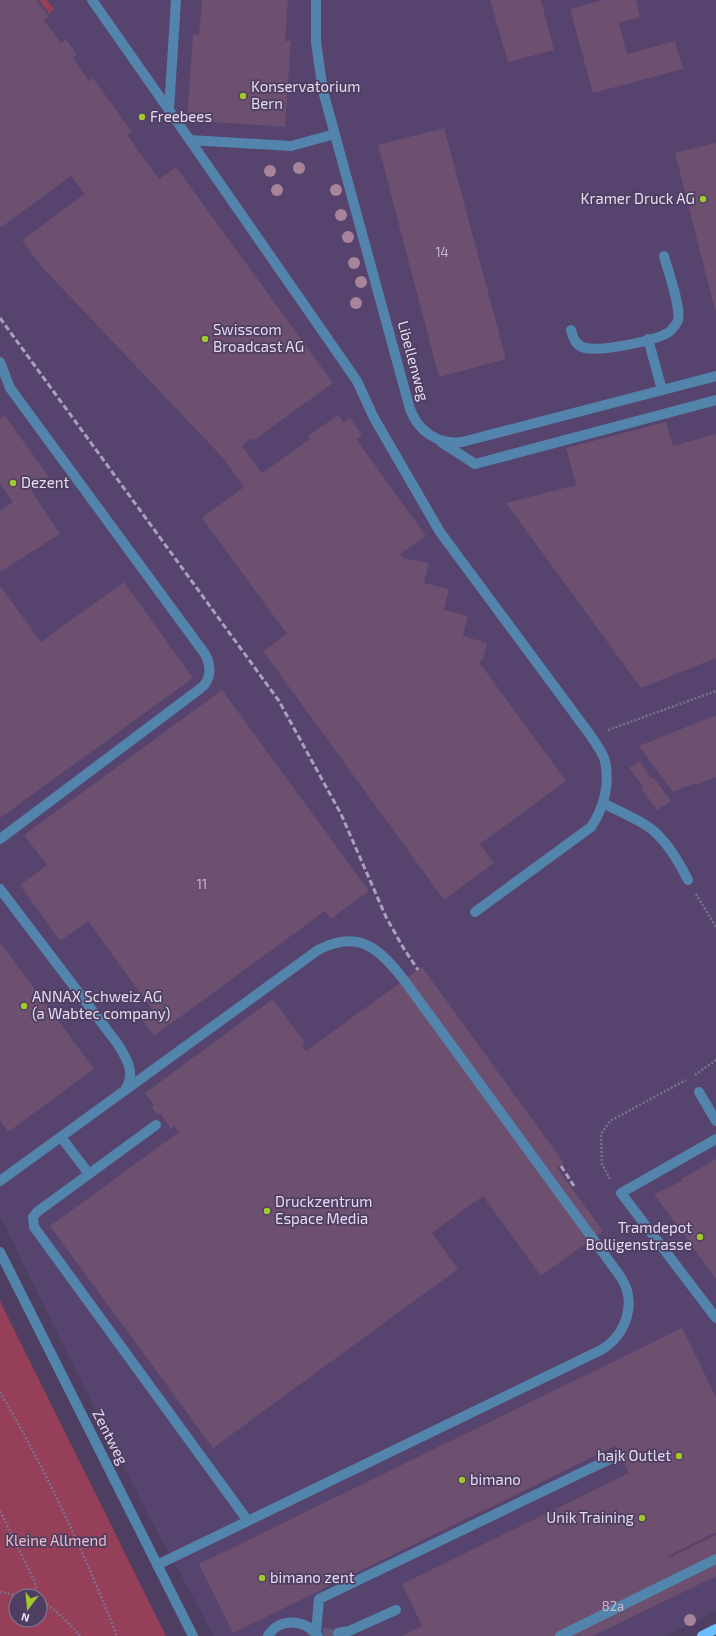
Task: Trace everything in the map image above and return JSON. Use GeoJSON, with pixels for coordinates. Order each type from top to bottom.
{"type":"FeatureCollection","features":[{"type":"Feature","properties":{"kind":"main road"},"geometry":{"type":"LineString","coordinates":[[702,1636],[716,1629]]}},
{"type":"Feature","properties":{"kind":"street"},"geometry":{"type":"LineString","coordinates":[[92,0],[357,381],[374,418],[440,532],[591,736],[604,760],[606,790],[598,817],[591,827],[475,912]]}},
{"type":"Feature","properties":{"kind":"street"},"geometry":{"type":"LineString","coordinates":[[169,110],[176,0]]}},
{"type":"Feature","properties":{"kind":"street","name":"Libellenweg"},"geometry":{"type":"LineString","coordinates":[[316,0],[318,59],[324,91],[410,409],[420,427],[431,436],[444,441],[462,442],[716,376]]}},
{"type":"Feature","properties":{"kind":"street"},"geometry":{"type":"LineString","coordinates":[[190,140],[291,146],[335,134]]}},
{"type":"Feature","properties":{"kind":"street"},"geometry":{"type":"LineString","coordinates":[[571,330],[574,341],[581,347],[593,350],[613,348],[648,339],[670,331],[678,321],[678,308],[664,256]]}},
{"type":"Feature","properties":{"kind":"street"},"geometry":{"type":"LineString","coordinates":[[648,339],[662,390]]}},
{"type":"Feature","properties":{"kind":"street"},"geometry":{"type":"LineString","coordinates":[[0,362],[10,388],[205,654],[210,670],[208,680],[201,688],[0,839]]}},
{"type":"Feature","properties":{"kind":"street"},"geometry":{"type":"LineString","coordinates":[[431,436],[475,464],[716,400]]}},
{"type":"Feature","properties":{"kind":"street"},"geometry":{"type":"LineString","coordinates":[[603,803],[650,828],[666,844],[688,880]]}},
{"type":"Feature","properties":{"kind":"street"},"geometry":{"type":"LineString","coordinates":[[0,889],[126,1058],[130,1069],[130,1079],[128,1086],[124,1091]]}},
{"type":"Feature","properties":{"kind":"street"},"geometry":{"type":"LineString","coordinates":[[0,1181],[318,950],[329,945],[342,942],[354,942],[369,946],[387,959],[404,980],[623,1282],[627,1293],[629,1308],[624,1326],[616,1338],[601,1350],[157,1564]]}},
{"type":"Feature","properties":{"kind":"street"},"geometry":{"type":"LineString","coordinates":[[699,1092],[716,1120]]}},
{"type":"Feature","properties":{"kind":"street"},"geometry":{"type":"LineString","coordinates":[[156,1125],[37,1212],[34,1217],[34,1227],[248,1521]]}},
{"type":"Feature","properties":{"kind":"street"},"geometry":{"type":"LineString","coordinates":[[62,1137],[89,1174]]}},
{"type":"Feature","properties":{"kind":"street"},"geometry":{"type":"LineString","coordinates":[[716,1139],[620,1193],[716,1318]]}},
{"type":"Feature","properties":{"kind":"street","name":"Zentweg"},"geometry":{"type":"LineString","coordinates":[[0,1252],[193,1636]]}},
{"type":"Feature","properties":{"kind":"street"},"geometry":{"type":"LineString","coordinates":[[317,1634],[319,1599],[610,1459]]}},
{"type":"Feature","properties":{"kind":"street"},"geometry":{"type":"LineString","coordinates":[[560,1636],[716,1559]]}},
{"type":"Feature","properties":{"kind":"street"},"geometry":{"type":"LineString","coordinates":[[338,1633],[349,1631],[396,1610]]}},
{"type":"Feature","properties":{"kind":"street"},"geometry":{"type":"LineString","coordinates":[[268,1636],[277,1626],[284,1622],[291,1622],[305,1626],[317,1634]]}},
{"type":"Feature","properties":{"kind":"path"},"geometry":{"type":"LineString","coordinates":[[591,736],[716,691]]}},
{"type":"Feature","properties":{"kind":"path"},"geometry":{"type":"LineString","coordinates":[[688,880],[716,927]]}},
{"type":"Feature","properties":{"kind":"path"},"geometry":{"type":"LineString","coordinates":[[620,1193],[609,1178],[602,1164],[601,1134],[610,1121],[690,1078],[716,1060]]}},
{"type":"Feature","properties":{"kind":"path"},"geometry":{"type":"LineString","coordinates":[[0,1392],[25,1436],[73,1531],[117,1636]]}},
{"type":"Feature","properties":{"kind":"path"},"geometry":{"type":"LineString","coordinates":[[0,1511],[32,1576],[36,1588]]}},
{"type":"Feature","properties":{"kind":"path"},"geometry":{"type":"LineString","coordinates":[[48,1605],[80,1636]]}},
{"type":"Feature","properties":{"kind":"shaded area"},"geometry":{"type":"Polygon","coordinates":[[[0,0],[716,0],[716,1611],[666,1636],[214,1636],[146,1511],[0,1216],[0,0]]]}},
{"type":"Feature","properties":{"kind":"green space"},"geometry":{"type":"Polygon","coordinates":[[[39,0],[47,0],[54,9],[49,14],[39,0]]]}},
{"type":"Feature","properties":{"kind":"green space","name":"Kleine Allmend"},"geometry":{"type":"Polygon","coordinates":[[[0,1301],[166,1636],[0,1636],[0,1301]]]}},
{"type":"Feature","properties":{"kind":"building"},"geometry":{"type":"Polygon","coordinates":[[[0,0],[36,0],[49,17],[44,20],[61,43],[66,39],[77,55],[73,58],[89,81],[93,78],[132,132],[127,135],[159,179],[176,167],[333,383],[253,441],[251,438],[242,446],[262,473],[310,439],[308,436],[338,415],[344,423],[350,418],[362,435],[356,439],[426,536],[400,554],[403,558],[429,563],[424,583],[449,589],[444,610],[468,616],[463,636],[487,643],[483,660],[479,662],[566,781],[480,844],[494,863],[444,900],[263,651],[287,634],[202,518],[244,487],[224,459],[41,266],[22,240],[85,194],[71,176],[0,228],[0,0]]]}},
{"type":"Feature","properties":{"kind":"building"},"geometry":{"type":"Polygon","coordinates":[[[202,0],[288,0],[285,41],[291,41],[285,127],[187,120],[193,34],[199,35],[202,0]]]}},
{"type":"Feature","properties":{"kind":"building"},"geometry":{"type":"Polygon","coordinates":[[[490,0],[541,0],[554,50],[508,62],[490,0]]]}},
{"type":"Feature","properties":{"kind":"building"},"geometry":{"type":"Polygon","coordinates":[[[603,0],[636,0],[640,17],[619,23],[627,54],[675,41],[683,69],[593,93],[570,9],[603,0]]]}},
{"type":"Feature","properties":{"kind":"building"},"geometry":{"type":"Polygon","coordinates":[[[444,128],[506,359],[439,377],[378,145],[444,128]]]}},
{"type":"Feature","properties":{"kind":"building"},"geometry":{"type":"Polygon","coordinates":[[[716,143],[716,310],[715,310],[675,153],[716,143]]]}},
{"type":"Feature","properties":{"kind":"building"},"geometry":{"type":"Polygon","coordinates":[[[5,416],[49,477],[31,490],[60,534],[0,572],[0,511],[13,502],[0,484],[0,419],[5,416]]]}},
{"type":"Feature","properties":{"kind":"building"},"geometry":{"type":"Polygon","coordinates":[[[666,422],[673,446],[716,434],[716,658],[641,688],[506,503],[576,485],[566,448],[666,422]]]}},
{"type":"Feature","properties":{"kind":"building"},"geometry":{"type":"Polygon","coordinates":[[[124,582],[193,678],[0,818],[0,586],[41,642],[124,582]]]}},
{"type":"Feature","properties":{"kind":"building"},"geometry":{"type":"Polygon","coordinates":[[[222,690],[369,891],[331,919],[325,911],[154,1036],[140,1017],[152,1009],[88,921],[60,941],[20,885],[47,865],[24,835],[222,690]]]}},
{"type":"Feature","properties":{"kind":"building"},"geometry":{"type":"Polygon","coordinates":[[[716,715],[716,777],[696,785],[695,783],[673,792],[639,746],[716,715]]]}},
{"type":"Feature","properties":{"kind":"building"},"geometry":{"type":"Polygon","coordinates":[[[639,761],[671,801],[657,810],[641,788],[643,786],[629,768],[639,761]]]}},
{"type":"Feature","properties":{"kind":"building","name":"ANNAX Schweiz AG (a Wabtec company)"},"geometry":{"type":"Polygon","coordinates":[[[0,942],[94,1069],[8,1132],[0,1120],[0,942]]]}},
{"type":"Feature","properties":{"kind":"building","name":"Druckzentrum Espace Media"},"geometry":{"type":"Polygon","coordinates":[[[422,967],[564,1163],[557,1168],[603,1231],[541,1276],[483,1196],[432,1233],[458,1269],[213,1448],[50,1226],[179,1132],[174,1126],[171,1129],[160,1113],[157,1115],[152,1107],[154,1105],[145,1093],[273,999],[305,1043],[302,1046],[306,1051],[422,967]]]}},
{"type":"Feature","properties":{"kind":"building","name":"Tramdepot Bolligenstrasse"},"geometry":{"type":"Polygon","coordinates":[[[716,1159],[716,1279],[654,1194],[682,1181],[681,1179],[716,1159]]]}},
{"type":"Feature","properties":{"kind":"building"},"geometry":{"type":"Polygon","coordinates":[[[682,1328],[716,1397],[716,1532],[668,1556],[669,1558],[716,1535],[716,1576],[593,1636],[401,1636],[422,1626],[402,1584],[629,1473],[615,1446],[233,1633],[199,1564],[682,1328]]]}},
{"type":"Feature","properties":{"kind":"tunnel"},"geometry":{"type":"LineString","coordinates":[[309,1630],[320,1634],[338,1633]]}},
{"type":"Feature","properties":{"kind":"railway"},"geometry":{"type":"LineString","coordinates":[[0,318],[279,701],[341,814],[386,917],[418,970]]}},
{"type":"Feature","properties":{"kind":"railway"},"geometry":{"type":"LineString","coordinates":[[561,1166],[574,1186]]}},
{"type":"Feature","properties":{"kind":"place","name":"Konservatorium Bern"},"geometry":{"type":"Point","coordinates":[243,96]}},
{"type":"Feature","properties":{"kind":"place","name":"Freebees"},"geometry":{"type":"Point","coordinates":[142,117]}},
{"type":"Feature","properties":{"kind":"place","name":"Kramer Druck AG"},"geometry":{"type":"Point","coordinates":[703,199]}},
{"type":"Feature","properties":{"kind":"place","name":"Swisscom Broadcast AG"},"geometry":{"type":"Point","coordinates":[205,339]}},
{"type":"Feature","properties":{"kind":"place","name":"Dezent"},"geometry":{"type":"Point","coordinates":[13,483]}},
{"type":"Feature","properties":{"kind":"place","name":"ANNAX Schweiz AG (a Wabtec company)"},"geometry":{"type":"Point","coordinates":[24,1006]}},
{"type":"Feature","properties":{"kind":"place","name":"Druckzentrum Espace Media"},"geometry":{"type":"Point","coordinates":[267,1211]}},
{"type":"Feature","properties":{"kind":"place","name":"Tramdepot Bolligenstrasse"},"geometry":{"type":"Point","coordinates":[700,1237]}},
{"type":"Feature","properties":{"kind":"place","name":"hajk Outlet"},"geometry":{"type":"Point","coordinates":[679,1456]}},
{"type":"Feature","properties":{"kind":"place","name":"bimano"},"geometry":{"type":"Point","coordinates":[462,1480]}},
{"type":"Feature","properties":{"kind":"place","name":"Unik Training"},"geometry":{"type":"Point","coordinates":[642,1518]}},
{"type":"Feature","properties":{"kind":"place","name":"bimano zent"},"geometry":{"type":"Point","coordinates":[262,1578]}}]}
